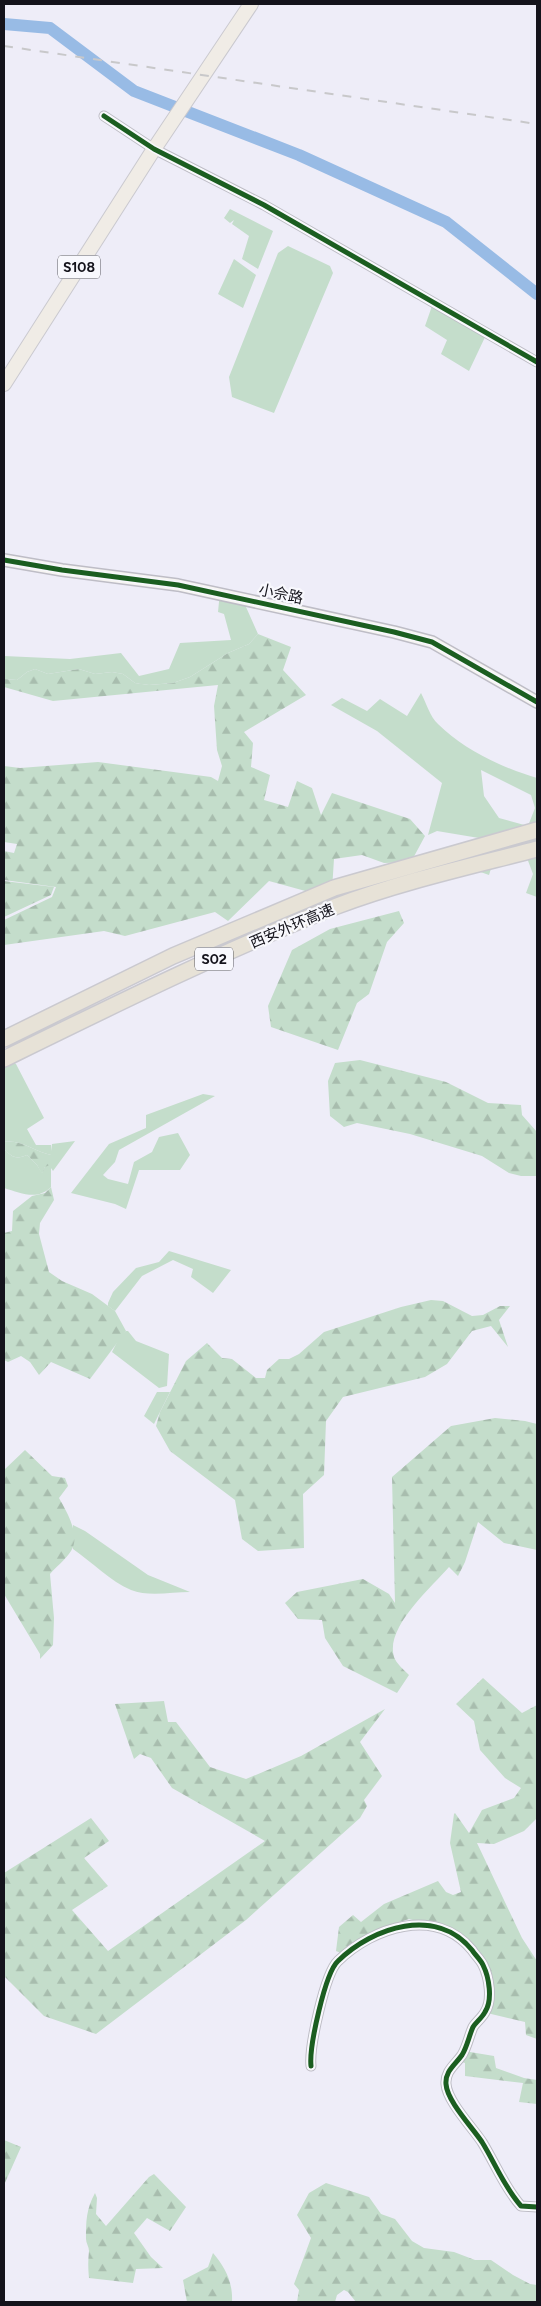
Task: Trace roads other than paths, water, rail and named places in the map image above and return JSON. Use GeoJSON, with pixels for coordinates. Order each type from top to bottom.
{"type":"FeatureCollection","features":[{"type":"Feature","properties":{"kind":"highway","name":"西安外环高速"},"geometry":{"type":"LineString","coordinates":[[4,1039],[173,956],[316,896],[424,860],[537,830]]}},
{"type":"Feature","properties":{"kind":"highway","name":"西安外环高速"},"geometry":{"type":"LineString","coordinates":[[4,1059],[190,969],[339,906],[431,877],[537,849]]}},
{"type":"Feature","properties":{"kind":"main road","name":"S108"},"geometry":{"type":"LineString","coordinates":[[4,384],[154,149],[212,65],[251,4]]}},
{"type":"Feature","properties":{"kind":"street"},"geometry":{"type":"LineString","coordinates":[[104,116],[154,149],[264,205],[537,362]]}},
{"type":"Feature","properties":{"kind":"street","name":"小佘路"},"geometry":{"type":"LineString","coordinates":[[4,560],[62,570],[178,585],[404,634],[432,642],[537,702]]}},
{"type":"Feature","properties":{"kind":"street"},"geometry":{"type":"LineString","coordinates":[[311,2066],[310,2055],[314,2030],[326,1988],[336,1962],[373,1935],[401,1926],[422,1924],[450,1932],[465,1942],[482,1962],[487,1975],[489,1992],[486,2011],[474,2026],[463,2054],[449,2070],[446,2086],[452,2099],[482,2142],[511,2195],[521,2206],[537,2207]]}},
{"type":"Feature","properties":{"kind":"waterway"},"geometry":{"type":"LineString","coordinates":[[4,24],[50,28],[134,91],[299,155],[446,222],[537,294]]}},
{"type":"Feature","properties":{"kind":"railway"},"geometry":{"type":"LineString","coordinates":[[4,46],[537,124]]}}]}
